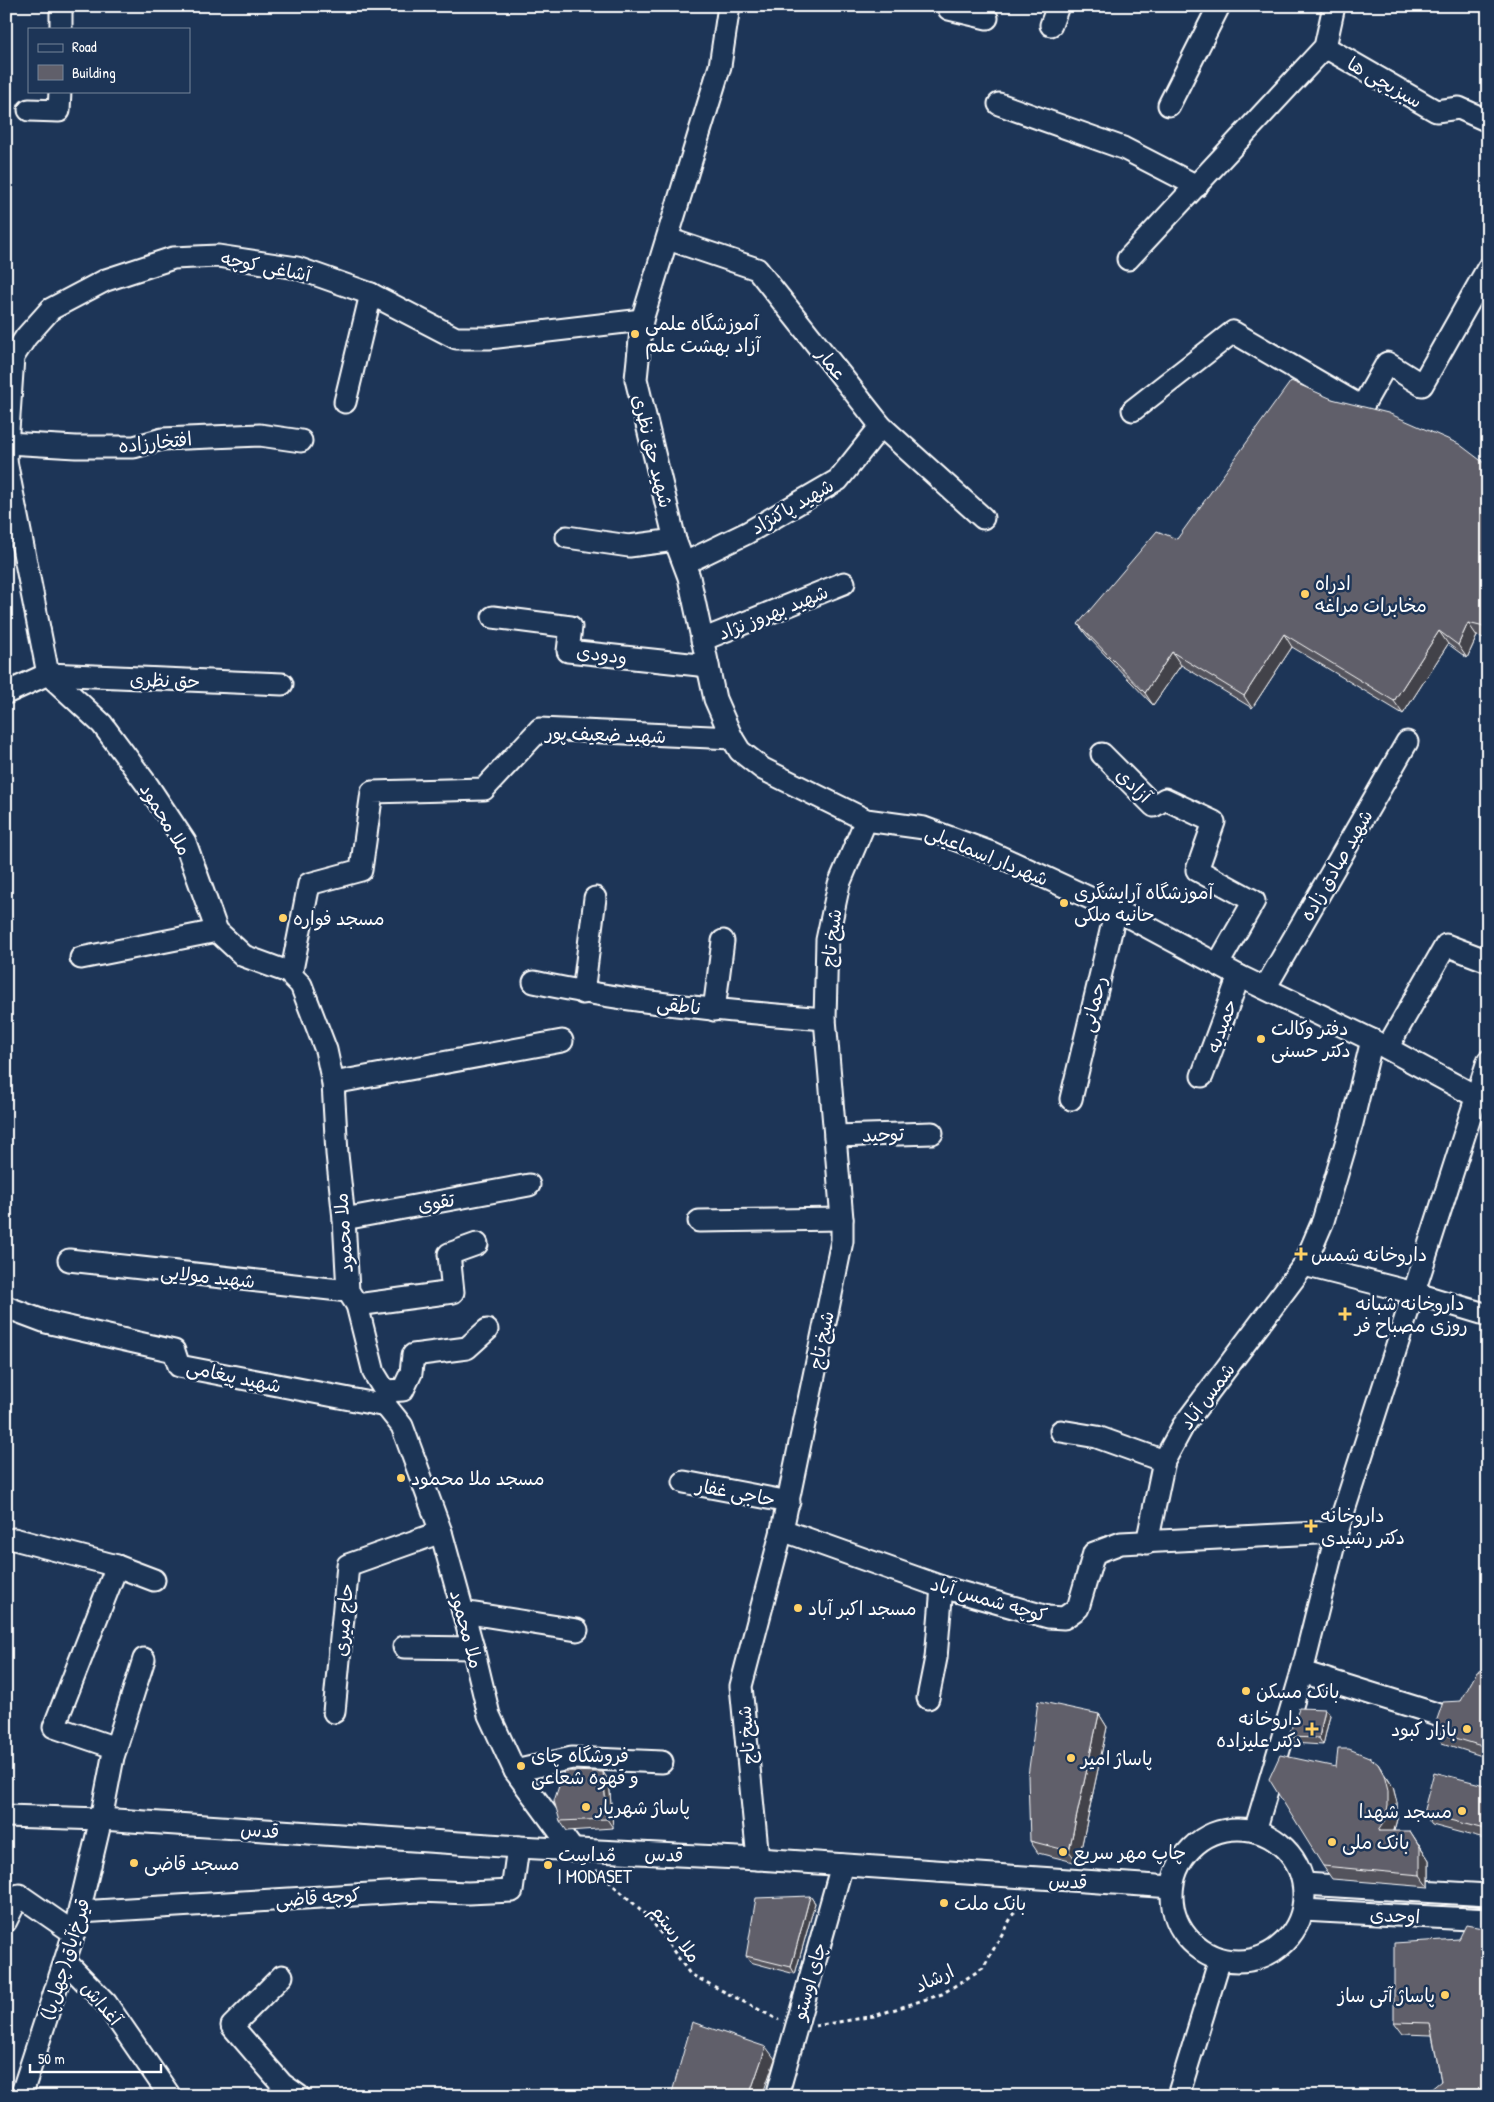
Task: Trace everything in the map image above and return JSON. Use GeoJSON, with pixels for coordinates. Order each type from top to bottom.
{"type":"FeatureCollection","features":[{"type":"Feature","properties":{"kind":"street"},"geometry":{"type":"LineString","coordinates":[[61,6],[61,28]]}},
{"type":"Feature","properties":{"kind":"street","name":"شهید حق نظری"},"geometry":{"type":"LineString","coordinates":[[729,6],[720,66],[642,320],[636,379],[675,540],[685,563],[716,699],[732,738],[740,751],[763,769],[866,820]]}},
{"type":"Feature","properties":{"kind":"street"},"geometry":{"type":"LineString","coordinates":[[948,6],[948,9],[987,18]]}},
{"type":"Feature","properties":{"kind":"street"},"geometry":{"type":"LineString","coordinates":[[1169,105],[1219,6]]}},
{"type":"Feature","properties":{"kind":"street"},"geometry":{"type":"LineString","coordinates":[[1128,259],[1325,47],[1334,6]]}},
{"type":"Feature","properties":{"kind":"street","name":"سبزیچی ها"},"geometry":{"type":"LineString","coordinates":[[1325,47],[1436,111],[1459,108],[1488,121]]}},
{"type":"Feature","properties":{"kind":"street"},"geometry":{"type":"LineString","coordinates":[[30,110],[59,111],[60,92]]}},
{"type":"Feature","properties":{"kind":"street"},"geometry":{"type":"LineString","coordinates":[[999,104],[1123,148],[1197,186]]}},
{"type":"Feature","properties":{"kind":"street","name":"عمار"},"geometry":{"type":"LineString","coordinates":[[668,239],[757,269],[881,426],[983,518]]}},
{"type":"Feature","properties":{"kind":"street","name":"آشاغی کوچه"},"geometry":{"type":"LineString","coordinates":[[48,674],[7,455],[10,357],[51,309],[106,280],[172,258],[218,256],[297,268],[371,294],[456,338],[488,338],[642,320]]}},
{"type":"Feature","properties":{"kind":"street"},"geometry":{"type":"LineString","coordinates":[[1133,410],[1233,332],[1362,407],[1387,363],[1422,385],[1488,268]]}},
{"type":"Feature","properties":{"kind":"street"},"geometry":{"type":"LineString","coordinates":[[344,402],[371,294]]}},
{"type":"Feature","properties":{"kind":"street","name":"شهید پاکنژاد"},"geometry":{"type":"LineString","coordinates":[[685,563],[747,533],[838,480],[881,426]]}},
{"type":"Feature","properties":{"kind":"street","name":"افتخارزاده"},"geometry":{"type":"LineString","coordinates":[[7,455],[76,447],[134,447],[162,439],[260,435],[301,441]]}},
{"type":"Feature","properties":{"kind":"street"},"geometry":{"type":"LineString","coordinates":[[567,537],[629,546],[675,540]]}},
{"type":"Feature","properties":{"kind":"street","name":"شهید بهروز نژاد"},"geometry":{"type":"LineString","coordinates":[[702,640],[844,583]]}},
{"type":"Feature","properties":{"kind":"street","name":"ودودی"},"geometry":{"type":"LineString","coordinates":[[493,617],[570,627],[568,651],[708,666]]}},
{"type":"Feature","properties":{"kind":"street"},"geometry":{"type":"LineString","coordinates":[[6,693],[48,674]]}},
{"type":"Feature","properties":{"kind":"street","name":"حق نظری"},"geometry":{"type":"LineString","coordinates":[[48,674],[282,684]]}},
{"type":"Feature","properties":{"kind":"street","name":"ملا محمود"},"geometry":{"type":"LineString","coordinates":[[48,674],[102,724],[148,786],[185,842],[217,931],[244,956],[288,972],[301,986],[326,1050],[333,1083],[337,1154],[352,1298],[374,1373],[385,1398],[402,1426],[441,1532],[473,1648],[489,1715],[515,1770],[573,1850]]}},
{"type":"Feature","properties":{"kind":"street","name":"شهید ضعیف پور"},"geometry":{"type":"LineString","coordinates":[[291,975],[309,884],[361,870],[372,792],[484,789],[540,729],[732,738]]}},
{"type":"Feature","properties":{"kind":"street","name":"شهید صادق زاده"},"geometry":{"type":"LineString","coordinates":[[1265,988],[1407,742]]}},
{"type":"Feature","properties":{"kind":"street","name":"آزادی"},"geometry":{"type":"LineString","coordinates":[[1102,754],[1154,806],[1165,799],[1214,822],[1197,870],[1254,901],[1218,964]]}},
{"type":"Feature","properties":{"kind":"street","name":"شهردار اسماعیلی"},"geometry":{"type":"LineString","coordinates":[[866,820],[924,828],[992,853],[1116,910],[1239,976],[1379,1044],[1482,1099]]}},
{"type":"Feature","properties":{"kind":"street","name":"شیخ تاج"},"geometry":{"type":"LineString","coordinates":[[758,1859],[741,1686],[789,1502],[842,1241],[842,1219],[825,1019],[829,930],[839,884],[866,820]]}},
{"type":"Feature","properties":{"kind":"street"},"geometry":{"type":"LineString","coordinates":[[583,993],[596,898]]}},
{"type":"Feature","properties":{"kind":"street","name":"رحمانی"},"geometry":{"type":"LineString","coordinates":[[1071,1099],[1116,910]]}},
{"type":"Feature","properties":{"kind":"street"},"geometry":{"type":"LineString","coordinates":[[80,958],[217,931]]}},
{"type":"Feature","properties":{"kind":"street"},"geometry":{"type":"LineString","coordinates":[[714,1010],[723,941]]}},
{"type":"Feature","properties":{"kind":"street","name":"شمس آباد"},"geometry":{"type":"LineString","coordinates":[[1147,1543],[1164,1461],[1183,1426],[1304,1265],[1325,1212],[1352,1123],[1379,1044],[1446,945],[1488,960]]}},
{"type":"Feature","properties":{"kind":"street","name":"حمیدیه"},"geometry":{"type":"LineString","coordinates":[[1202,1076],[1239,976]]}},
{"type":"Feature","properties":{"kind":"street","name":"ناطقی"},"geometry":{"type":"LineString","coordinates":[[534,982],[583,993],[714,1010],[825,1019]]}},
{"type":"Feature","properties":{"kind":"street"},"geometry":{"type":"LineString","coordinates":[[333,1083],[562,1041]]}},
{"type":"Feature","properties":{"kind":"street"},"geometry":{"type":"LineString","coordinates":[[1255,1831],[1302,1672],[1337,1532],[1414,1293],[1482,1099],[1488,1061]]}},
{"type":"Feature","properties":{"kind":"street","name":"توحید"},"geometry":{"type":"LineString","coordinates":[[835,1136],[932,1133]]}},
{"type":"Feature","properties":{"kind":"street","name":"تقوی"},"geometry":{"type":"LineString","coordinates":[[344,1219],[529,1185]]}},
{"type":"Feature","properties":{"kind":"street"},"geometry":{"type":"LineString","coordinates":[[699,1221],[842,1219]]}},
{"type":"Feature","properties":{"kind":"street","name":"شهید مولایی"},"geometry":{"type":"LineString","coordinates":[[69,1260],[352,1298],[453,1292],[449,1254],[477,1244]]}},
{"type":"Feature","properties":{"kind":"street"},"geometry":{"type":"LineString","coordinates":[[1304,1265],[1414,1293],[1488,1315]]}},
{"type":"Feature","properties":{"kind":"street","name":"شهید پیغامی"},"geometry":{"type":"LineString","coordinates":[[6,1307],[46,1322],[174,1351],[179,1366],[385,1398]]}},
{"type":"Feature","properties":{"kind":"street"},"geometry":{"type":"LineString","coordinates":[[385,1398],[403,1390],[411,1373],[413,1355],[467,1348],[487,1330]]}},
{"type":"Feature","properties":{"kind":"street"},"geometry":{"type":"LineString","coordinates":[[1061,1431],[1097,1437],[1164,1461]]}},
{"type":"Feature","properties":{"kind":"street","name":"حاجی غفار"},"geometry":{"type":"LineString","coordinates":[[684,1482],[789,1502]]}},
{"type":"Feature","properties":{"kind":"street","name":"کوچه شمس آباد"},"geometry":{"type":"LineString","coordinates":[[782,1530],[942,1586],[1048,1618],[1064,1618],[1078,1608],[1094,1553],[1121,1543],[1337,1532]]}},
{"type":"Feature","properties":{"kind":"street","name":"حاج میری"},"geometry":{"type":"LineString","coordinates":[[334,1712],[348,1565],[441,1532]]}},
{"type":"Feature","properties":{"kind":"street"},"geometry":{"type":"LineString","coordinates":[[14,1539],[117,1566],[154,1580]]}},
{"type":"Feature","properties":{"kind":"street"},"geometry":{"type":"LineString","coordinates":[[116,1748],[54,1727],[117,1566]]}},
{"type":"Feature","properties":{"kind":"street"},"geometry":{"type":"LineString","coordinates":[[928,1698],[936,1658],[942,1586]]}},
{"type":"Feature","properties":{"kind":"street"},"geometry":{"type":"LineString","coordinates":[[463,1612],[577,1630]]}},
{"type":"Feature","properties":{"kind":"street"},"geometry":{"type":"LineString","coordinates":[[404,1647],[473,1648]]}},
{"type":"Feature","properties":{"kind":"street","name":"قیرخ‌آیاق(چهل‌پا)"},"geometry":{"type":"LineString","coordinates":[[21,2096],[66,1962],[80,1912],[116,1748],[144,1659]]}},
{"type":"Feature","properties":{"kind":"street"},"geometry":{"type":"LineString","coordinates":[[1302,1672],[1444,1716]]}},
{"type":"Feature","properties":{"kind":"street"},"geometry":{"type":"LineString","coordinates":[[515,1770],[572,1758],[662,1762]]}},
{"type":"Feature","properties":{"kind":"street","name":"قدس"},"geometry":{"type":"LineString","coordinates":[[6,1816],[101,1819],[518,1847],[758,1859],[1172,1887]]}},
{"type":"Feature","properties":{"kind":"street"},"geometry":{"type":"LineString","coordinates":[[1233,1830],[1255,1831],[1269,1837],[1287,1850],[1300,1869],[1304,1884],[1303,1910],[1295,1930],[1281,1946],[1262,1957],[1241,1962],[1220,1959],[1204,1952],[1190,1940],[1180,1926],[1173,1909],[1172,1887],[1179,1866],[1192,1848],[1211,1835],[1233,1830]]}},
{"type":"Feature","properties":{"kind":"street","name":"کوچه قاضی"},"geometry":{"type":"LineString","coordinates":[[80,1912],[419,1891],[468,1893],[512,1891],[518,1847]]}},
{"type":"Feature","properties":{"kind":"street","name":"چای اوستو"},"geometry":{"type":"LineString","coordinates":[[777,2096],[842,1866]]}},
{"type":"Feature","properties":{"kind":"street","name":"اوحدی"},"geometry":{"type":"LineString","coordinates":[[1304,1884],[1488,1895]]}},
{"type":"Feature","properties":{"kind":"street"},"geometry":{"type":"LineString","coordinates":[[6,1920],[19,1895],[74,1933]]}},
{"type":"Feature","properties":{"kind":"street","name":"اوحدی"},"geometry":{"type":"LineString","coordinates":[[1303,1910],[1488,1920]]}},
{"type":"Feature","properties":{"kind":"street"},"geometry":{"type":"LineString","coordinates":[[1178,2096],[1220,1959]]}},
{"type":"Feature","properties":{"kind":"street","name":"آغداش"},"geometry":{"type":"LineString","coordinates":[[66,1962],[106,2003],[170,2096]]}},
{"type":"Feature","properties":{"kind":"street"},"geometry":{"type":"LineString","coordinates":[[282,1976],[232,2026],[282,2084],[299,2096]]}},
{"type":"Feature","properties":{"kind":"path","name":"ملا رستم"},"geometry":{"type":"LineString","coordinates":[[573,1850],[649,1917],[690,1974],[795,2029]]}},
{"type":"Feature","properties":{"kind":"path","name":"ارشاد"},"geometry":{"type":"LineString","coordinates":[[795,2029],[874,2016],[942,1994],[983,1968],[1032,1879]]}},
{"type":"Feature","properties":{"kind":"building","name":"ادراه مخابرات مراغه"},"geometry":{"type":"Polygon","coordinates":[[[1291,381],[1332,399],[1388,413],[1459,444],[1488,466],[1488,628],[1468,623],[1458,645],[1439,631],[1394,701],[1284,634],[1244,696],[1172,652],[1145,693],[1078,624],[1157,531],[1177,539],[1291,381]]]}},
{"type":"Feature","properties":{"kind":"building"},"geometry":{"type":"Polygon","coordinates":[[[1488,1667],[1488,1748],[1433,1731],[1443,1702],[1461,1701],[1477,1672],[1488,1667]]]}},
{"type":"Feature","properties":{"kind":"building","name":"پاساژ امیر"},"geometry":{"type":"Polygon","coordinates":[[[1038,1701],[1099,1714],[1069,1851],[1030,1841],[1028,1776],[1038,1701]]]}},
{"type":"Feature","properties":{"kind":"building","name":"داروخانه دکتر علیزاده"},"geometry":{"type":"Polygon","coordinates":[[[1299,1708],[1325,1709],[1319,1738],[1288,1737],[1299,1708]]]}},
{"type":"Feature","properties":{"kind":"building"},"geometry":{"type":"Polygon","coordinates":[[[1338,1749],[1349,1749],[1369,1757],[1378,1764],[1384,1775],[1388,1791],[1388,1806],[1384,1822],[1378,1831],[1410,1831],[1420,1847],[1420,1875],[1323,1866],[1269,1779],[1280,1755],[1336,1767],[1338,1749]]]}},
{"type":"Feature","properties":{"kind":"building","name":"پاساژ شهریار"},"geometry":{"type":"Polygon","coordinates":[[[564,1771],[603,1772],[607,1819],[560,1821],[554,1801],[564,1771]]]}},
{"type":"Feature","properties":{"kind":"building","name":"مسجد شهدا"},"geometry":{"type":"Polygon","coordinates":[[[1434,1772],[1488,1786],[1488,1830],[1423,1813],[1434,1772]]]}},
{"type":"Feature","properties":{"kind":"building"},"geometry":{"type":"Polygon","coordinates":[[[810,1896],[791,1967],[746,1956],[756,1898],[810,1896]]]}},
{"type":"Feature","properties":{"kind":"building","name":"پاساژ آتی ساز"},"geometry":{"type":"Polygon","coordinates":[[[1466,1925],[1488,1929],[1488,2096],[1425,2096],[1441,2081],[1430,2023],[1394,2022],[1394,1943],[1459,1939],[1466,1925]]]}},
{"type":"Feature","properties":{"kind":"building"},"geometry":{"type":"Polygon","coordinates":[[[692,2022],[766,2047],[749,2096],[671,2096],[692,2022]]]}},
{"type":"Feature","properties":{"kind":"building"},"geometry":{"type":"Polygon","coordinates":[[[1208,2089],[1220,2096],[1206,2096],[1208,2089]]]}},
{"type":"Feature","properties":{"kind":"place","name":"آموزشگاه علمی آزاد بهشت علم"},"geometry":{"type":"Point","coordinates":[635,334]}},
{"type":"Feature","properties":{"kind":"place","name":"ادراه مخابرات مراغه"},"geometry":{"type":"Point","coordinates":[1305,594]}},
{"type":"Feature","properties":{"kind":"place","name":"آموزشگاه آرایشگری حانیه ملکی"},"geometry":{"type":"Point","coordinates":[1064,903]}},
{"type":"Feature","properties":{"kind":"place","name":"مسجد فواره"},"geometry":{"type":"Point","coordinates":[283,918]}},
{"type":"Feature","properties":{"kind":"place","name":"دفتر وکالت دکتر حسنی"},"geometry":{"type":"Point","coordinates":[1261,1039]}},
{"type":"Feature","properties":{"kind":"place","name":"داروخانه شمس"},"geometry":{"type":"Point","coordinates":[1301,1254]}},
{"type":"Feature","properties":{"kind":"place","name":"داروخانه شبانه روزی مصباح فر"},"geometry":{"type":"Point","coordinates":[1345,1314]}},
{"type":"Feature","properties":{"kind":"place","name":"مسجد ملا محمود"},"geometry":{"type":"Point","coordinates":[401,1478]}},
{"type":"Feature","properties":{"kind":"place","name":"داروخانه دکتر رشیدی"},"geometry":{"type":"Point","coordinates":[1311,1526]}},
{"type":"Feature","properties":{"kind":"place","name":"مسجد اکبر آباد"},"geometry":{"type":"Point","coordinates":[798,1608]}},
{"type":"Feature","properties":{"kind":"place","name":"بانک مسکن"},"geometry":{"type":"Point","coordinates":[1246,1691]}},
{"type":"Feature","properties":{"kind":"place","name":"داروخانه دکتر علیزاده"},"geometry":{"type":"Point","coordinates":[1312,1729]}},
{"type":"Feature","properties":{"kind":"place","name":"بازار کبود"},"geometry":{"type":"Point","coordinates":[1467,1729]}},
{"type":"Feature","properties":{"kind":"place","name":"پاساژ امیر"},"geometry":{"type":"Point","coordinates":[1071,1758]}},
{"type":"Feature","properties":{"kind":"place","name":"فروشگاه چای و قهوه شعاعی"},"geometry":{"type":"Point","coordinates":[521,1766]}},
{"type":"Feature","properties":{"kind":"place","name":"پاساژ شهریار"},"geometry":{"type":"Point","coordinates":[586,1807]}},
{"type":"Feature","properties":{"kind":"place","name":"مسجد شهدا"},"geometry":{"type":"Point","coordinates":[1462,1811]}},
{"type":"Feature","properties":{"kind":"place","name":"بانک ملی"},"geometry":{"type":"Point","coordinates":[1332,1842]}},
{"type":"Feature","properties":{"kind":"place","name":"چاپ مهر سریع"},"geometry":{"type":"Point","coordinates":[1063,1852]}},
{"type":"Feature","properties":{"kind":"place","name":"مسجد قاضی"},"geometry":{"type":"Point","coordinates":[134,1863]}},
{"type":"Feature","properties":{"kind":"place","name":"مٌداسِت | MODASET"},"geometry":{"type":"Point","coordinates":[548,1865]}},
{"type":"Feature","properties":{"kind":"place","name":"بانک ملت"},"geometry":{"type":"Point","coordinates":[944,1903]}},
{"type":"Feature","properties":{"kind":"place","name":"پاساژ آتی ساز"},"geometry":{"type":"Point","coordinates":[1445,1995]}}]}
